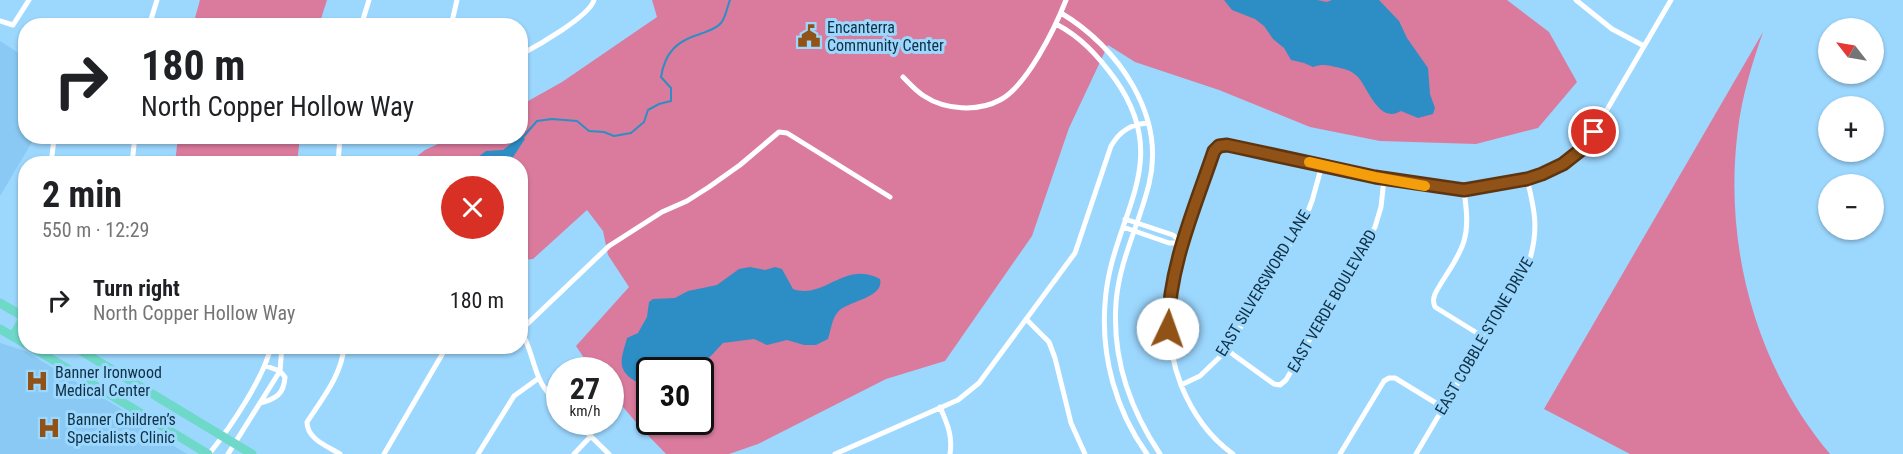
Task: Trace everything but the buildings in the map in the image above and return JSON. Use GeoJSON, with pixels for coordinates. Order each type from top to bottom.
{"type":"FeatureCollection","features":[{"type":"Feature","properties":{"kind":"main road"},"geometry":{"type":"LineString","coordinates":[[0,303],[18,313]]}},
{"type":"Feature","properties":{"kind":"main road"},"geometry":{"type":"LineString","coordinates":[[0,328],[18,339]]}},
{"type":"Feature","properties":{"kind":"main road"},"geometry":{"type":"LineString","coordinates":[[13,336],[18,328]]}},
{"type":"Feature","properties":{"kind":"main road"},"geometry":{"type":"LineString","coordinates":[[43,354],[208,454]]}},
{"type":"Feature","properties":{"kind":"main road"},"geometry":{"type":"LineString","coordinates":[[87,354],[252,454]]}},
{"type":"Feature","properties":{"kind":"street"},"geometry":{"type":"LineString","coordinates":[[0,21],[13,25],[29,0]]}},
{"type":"Feature","properties":{"kind":"street"},"geometry":{"type":"LineString","coordinates":[[151,18],[157,0]]}},
{"type":"Feature","properties":{"kind":"street"},"geometry":{"type":"LineString","coordinates":[[363,18],[369,0]]}},
{"type":"Feature","properties":{"kind":"street"},"geometry":{"type":"LineString","coordinates":[[453,18],[457,0]]}},
{"type":"Feature","properties":{"kind":"street"},"geometry":{"type":"LineString","coordinates":[[528,50],[591,8],[594,0]]}},
{"type":"Feature","properties":{"kind":"street"},"geometry":{"type":"LineString","coordinates":[[903,77],[916,91],[934,102],[960,108],[982,106],[1000,100],[1013,90],[1027,73],[1056,24],[1066,0]]}},
{"type":"Feature","properties":{"kind":"street"},"geometry":{"type":"LineString","coordinates":[[1576,0],[1612,28],[1644,46]]}},
{"type":"Feature","properties":{"kind":"street"},"geometry":{"type":"LineString","coordinates":[[1233,454],[1214,437],[1187,400],[1174,366],[1168,329],[1170,290],[1182,243],[1214,151],[1219,146],[1227,145],[1384,179],[1464,190],[1527,179],[1563,164],[1582,149],[1671,0]]}},
{"type":"Feature","properties":{"kind":"street"},"geometry":{"type":"LineString","coordinates":[[1061,13],[1087,30],[1112,57],[1138,94],[1151,134],[1151,173],[1121,270],[1116,302],[1118,353],[1122,372],[1134,408],[1159,454]]}},
{"type":"Feature","properties":{"kind":"street"},"geometry":{"type":"LineString","coordinates":[[1056,24],[1080,38],[1102,63],[1122,89],[1138,124],[1141,147],[1140,167],[1109,273],[1105,303],[1107,362],[1126,421],[1147,454]]}},
{"type":"Feature","properties":{"kind":"street"},"geometry":{"type":"LineString","coordinates":[[834,454],[958,400],[979,383],[1075,253],[1111,146],[1124,130],[1138,124],[1148,123]]}},
{"type":"Feature","properties":{"kind":"street"},"geometry":{"type":"LineString","coordinates":[[528,323],[609,246],[662,212],[687,201],[709,187],[740,165],[779,132],[787,133],[890,197]]}},
{"type":"Feature","properties":{"kind":"street","name":"EAST SILVERSWORD LANE"},"geometry":{"type":"LineString","coordinates":[[1181,385],[1200,376],[1227,350],[1305,219],[1322,165]]}},
{"type":"Feature","properties":{"kind":"street","name":"EAST VERDE BOULEVARD"},"geometry":{"type":"LineString","coordinates":[[1227,350],[1274,384],[1280,385],[1286,380],[1375,227],[1381,207],[1384,179]]}},
{"type":"Feature","properties":{"kind":"street","name":"EAST COBBLE STONE DRIVE"},"geometry":{"type":"LineString","coordinates":[[1416,454],[1529,262],[1535,244],[1535,211],[1527,179]]}},
{"type":"Feature","properties":{"kind":"street"},"geometry":{"type":"LineString","coordinates":[[1464,190],[1467,229],[1456,261],[1435,294],[1433,302],[1435,308],[1485,338]]}},
{"type":"Feature","properties":{"kind":"street"},"geometry":{"type":"LineString","coordinates":[[1125,219],[1173,235],[1182,243]]}},
{"type":"Feature","properties":{"kind":"street"},"geometry":{"type":"LineString","coordinates":[[1123,226],[1169,243],[1182,243]]}},
{"type":"Feature","properties":{"kind":"street"},"geometry":{"type":"LineString","coordinates":[[1026,319],[1049,342],[1071,423],[1085,454]]}},
{"type":"Feature","properties":{"kind":"street"},"geometry":{"type":"LineString","coordinates":[[528,343],[538,378],[546,390]]}},
{"type":"Feature","properties":{"kind":"street"},"geometry":{"type":"LineString","coordinates":[[208,454],[223,436],[266,366],[269,354]]}},
{"type":"Feature","properties":{"kind":"street"},"geometry":{"type":"LineString","coordinates":[[228,454],[280,370],[281,354]]}},
{"type":"Feature","properties":{"kind":"street"},"geometry":{"type":"LineString","coordinates":[[340,454],[311,436],[307,430],[307,422],[341,365],[343,354]]}},
{"type":"Feature","properties":{"kind":"street"},"geometry":{"type":"LineString","coordinates":[[384,454],[442,354]]}},
{"type":"Feature","properties":{"kind":"street"},"geometry":{"type":"LineString","coordinates":[[260,403],[280,393],[285,377],[280,370],[266,366]]}},
{"type":"Feature","properties":{"kind":"street"},"geometry":{"type":"LineString","coordinates":[[478,454],[514,396],[538,378]]}},
{"type":"Feature","properties":{"kind":"street"},"geometry":{"type":"LineString","coordinates":[[1340,454],[1384,381],[1389,378],[1395,378],[1443,408]]}},
{"type":"Feature","properties":{"kind":"street"},"geometry":{"type":"LineString","coordinates":[[940,407],[952,440],[950,454]]}},
{"type":"Feature","properties":{"kind":"street"},"geometry":{"type":"LineString","coordinates":[[573,454],[591,436],[609,454]]}},
{"type":"Feature","properties":{"kind":"shaded area"},"geometry":{"type":"Polygon","coordinates":[[[200,0],[327,0],[321,18],[195,18],[200,0]]]}},
{"type":"Feature","properties":{"kind":"shaded area"},"geometry":{"type":"Polygon","coordinates":[[[652,0],[1507,0],[1549,32],[1577,82],[1538,128],[1476,144],[1380,141],[1310,127],[1219,90],[1135,62],[1108,45],[1069,128],[1032,236],[945,361],[886,379],[758,444],[729,454],[666,454],[648,435],[714,435],[714,357],[636,357],[636,422],[624,408],[624,357],[583,357],[576,346],[629,287],[608,255],[603,231],[587,210],[533,259],[528,259],[528,156],[417,156],[438,144],[528,144],[528,101],[562,82],[657,17],[652,0]]]}},
{"type":"Feature","properties":{"kind":"shaded area"},"geometry":{"type":"Polygon","coordinates":[[[1224,0],[1317,0],[1327,2],[1332,0],[1379,0],[1399,21],[1407,38],[1428,68],[1430,94],[1435,108],[1433,114],[1418,118],[1401,111],[1393,114],[1387,113],[1375,104],[1353,73],[1327,65],[1313,67],[1291,60],[1284,48],[1273,39],[1264,26],[1255,19],[1232,10],[1224,0]]]}},
{"type":"Feature","properties":{"kind":"shaded area"},"geometry":{"type":"Polygon","coordinates":[[[1763,32],[1748,80],[1738,129],[1735,172],[1736,216],[1741,259],[1750,301],[1764,342],[1782,382],[1804,419],[1830,454],[1630,454],[1544,409],[1763,32]]]}},
{"type":"Feature","properties":{"kind":"shaded area"},"geometry":{"type":"Polygon","coordinates":[[[0,41],[18,53],[18,144],[31,144],[24,156],[18,156],[18,166],[0,196],[0,41]]]}},
{"type":"Feature","properties":{"kind":"shaded area"},"geometry":{"type":"Polygon","coordinates":[[[177,144],[299,144],[298,156],[176,156],[177,144]]]}},
{"type":"Feature","properties":{"kind":"shaded area"},"geometry":{"type":"Polygon","coordinates":[[[511,144],[522,144],[514,156],[479,156],[486,151],[503,150],[511,144]]]}},
{"type":"Feature","properties":{"kind":"shaded area"},"geometry":{"type":"Polygon","coordinates":[[[750,267],[765,270],[775,267],[782,269],[793,289],[804,291],[856,274],[867,274],[880,279],[880,285],[871,295],[838,312],[828,339],[816,345],[804,345],[787,340],[767,345],[754,339],[723,343],[710,357],[636,357],[636,381],[625,372],[622,357],[627,338],[638,333],[647,317],[649,302],[653,299],[675,298],[688,291],[717,285],[739,269],[750,267]]]}},
{"type":"Feature","properties":{"kind":"shaded area","name":"Banner Ironwood Medical Center"},"geometry":{"type":"Polygon","coordinates":[[[0,343],[18,349],[18,354],[30,354],[123,410],[149,431],[187,454],[0,454],[0,343]]]}},
{"type":"Feature","properties":{"kind":"waterway"},"geometry":{"type":"LineString","coordinates":[[528,131],[537,121],[552,119],[577,121],[589,131],[604,132],[614,136],[631,133],[644,122],[648,110],[671,101],[671,88],[661,77],[669,54],[685,40],[719,25],[730,0]]}},
{"type":"Feature","properties":{"kind":"slow traffic"},"geometry":{"type":"LineString","coordinates":[[1309,162],[1425,186]]}},
{"type":"Feature","properties":{"kind":"place","name":"Encanterra Community Center"},"geometry":{"type":"Point","coordinates":[809,36]}},
{"type":"Feature","properties":{"kind":"place","name":"Banner Ironwood Medical Center"},"geometry":{"type":"Point","coordinates":[37,381]}},
{"type":"Feature","properties":{"kind":"place","name":"Banner Children’s Specialists Clinic"},"geometry":{"type":"Point","coordinates":[49,428]}},
{"type":"Feature","properties":{"kind":"route"},"geometry":{"type":"LineString","coordinates":[[1168,329],[1168,306],[1175,267],[1214,151],[1219,146],[1227,145],[1375,177],[1431,187],[1464,190],[1527,179],[1542,174],[1563,164],[1582,149],[1594,132]]}}]}
